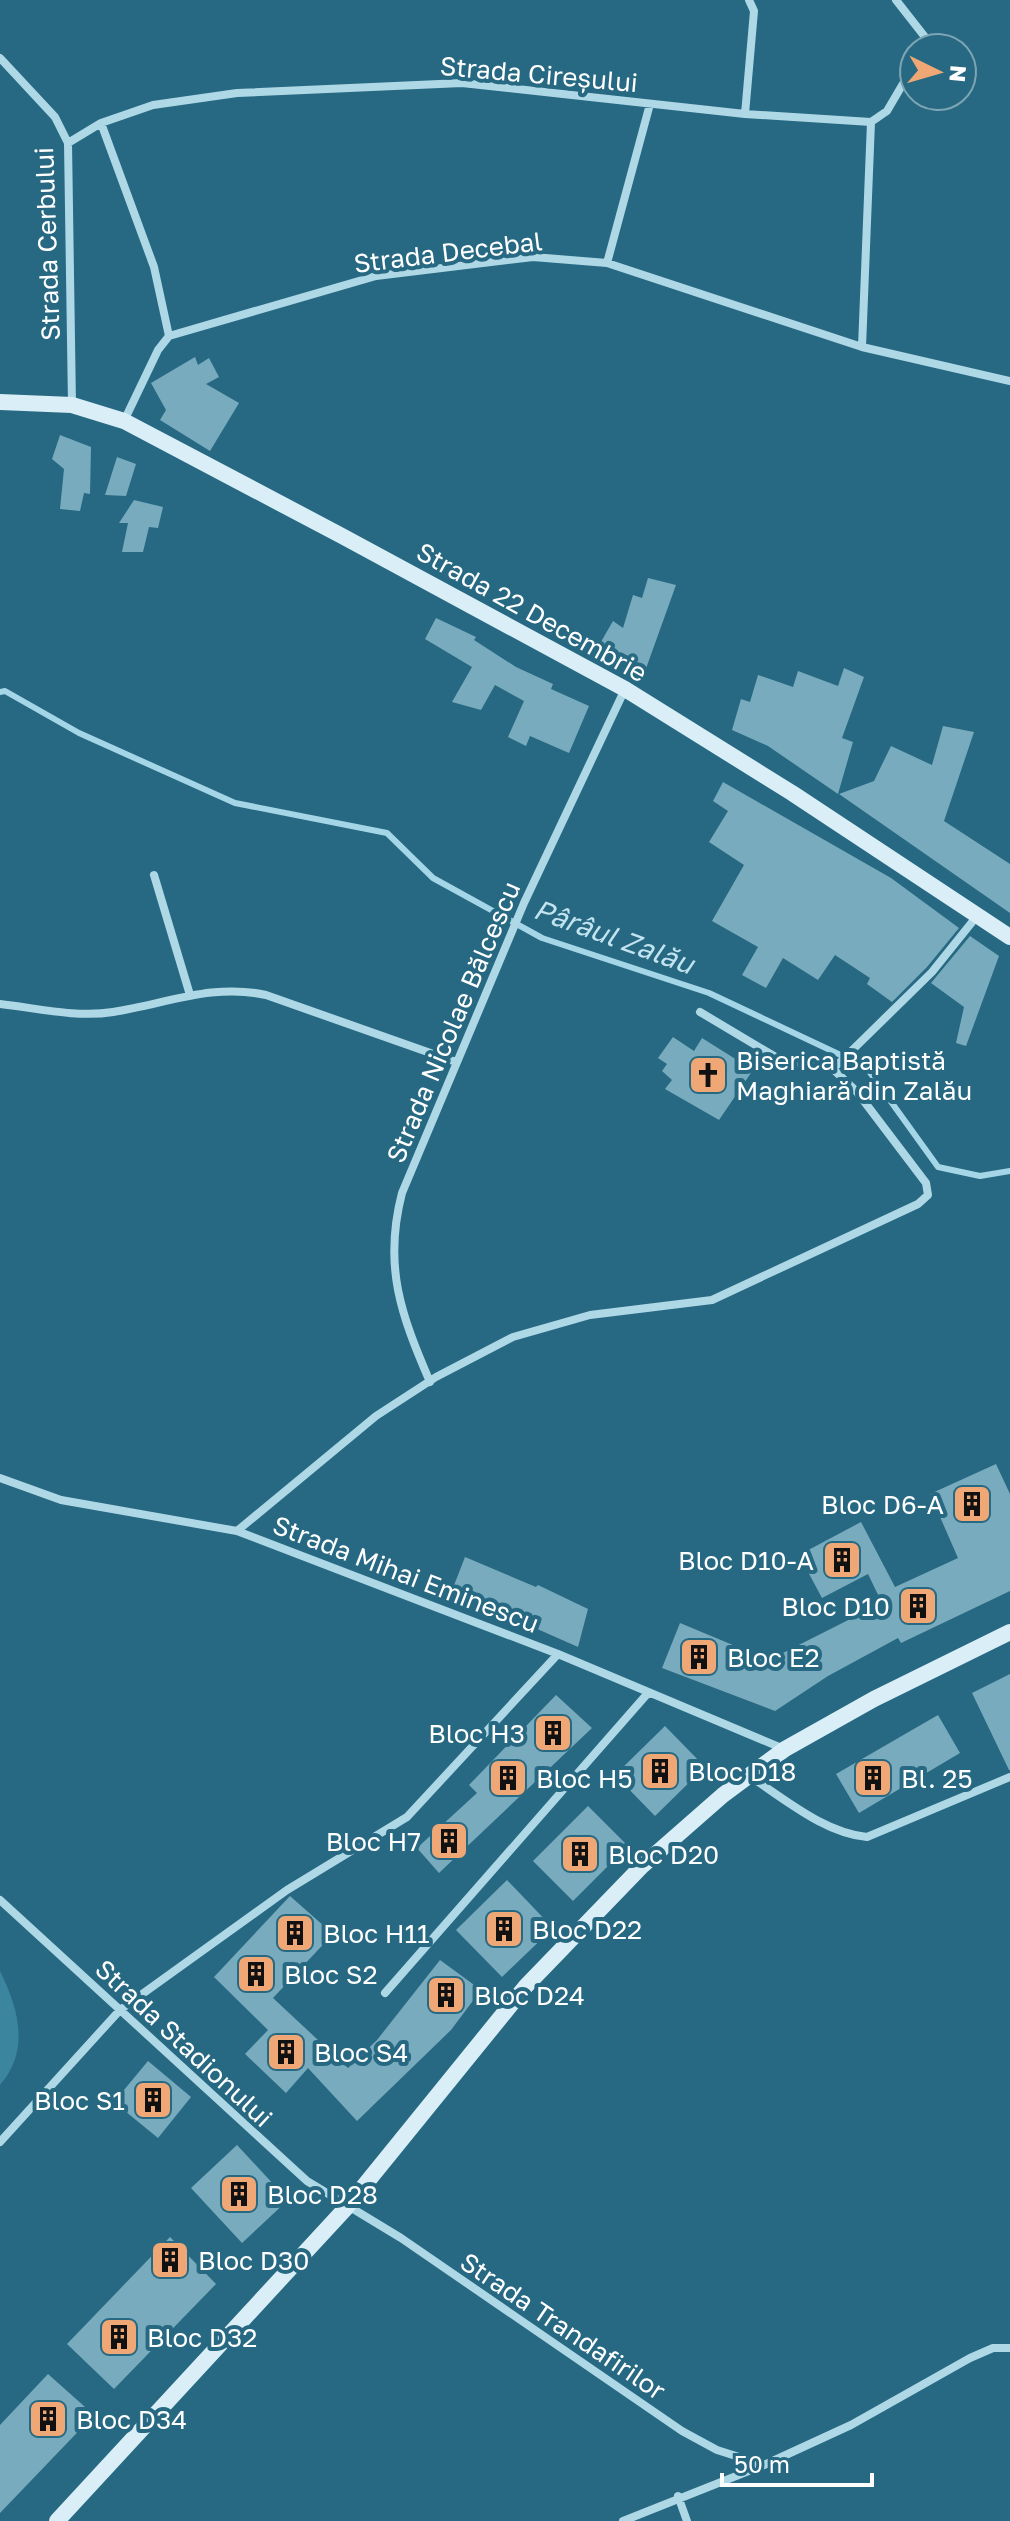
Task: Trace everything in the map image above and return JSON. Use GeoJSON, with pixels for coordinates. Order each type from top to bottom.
{"type":"FeatureCollection","features":[{"type":"Feature","properties":{"kind":"main road","name":"Strada 22 Decembrie"},"geometry":{"type":"LineString","coordinates":[[0,402],[72,405],[124,421],[625,689],[1010,937]]}},
{"type":"Feature","properties":{"kind":"main road"},"geometry":{"type":"LineString","coordinates":[[57,2521],[346,2208],[526,1986],[642,1866],[748,1776],[785,1749],[874,1699],[1010,1632]]}},
{"type":"Feature","properties":{"kind":"street"},"geometry":{"type":"LineString","coordinates":[[745,114],[754,11],[749,0]]}},
{"type":"Feature","properties":{"kind":"street"},"geometry":{"type":"LineString","coordinates":[[896,0],[922,32]]}},
{"type":"Feature","properties":{"kind":"street"},"geometry":{"type":"LineString","coordinates":[[909,14],[912,0]]}},
{"type":"Feature","properties":{"kind":"street","name":"Strada Cerbului"},"geometry":{"type":"LineString","coordinates":[[0,58],[55,117],[68,143],[72,405]]}},
{"type":"Feature","properties":{"kind":"street","name":"Strada Cireșului"},"geometry":{"type":"LineString","coordinates":[[68,143],[101,123],[153,105],[237,93],[462,83],[745,114],[871,122]]}},
{"type":"Feature","properties":{"kind":"street"},"geometry":{"type":"LineString","coordinates":[[862,347],[871,122],[887,111],[898,92]]}},
{"type":"Feature","properties":{"kind":"street"},"geometry":{"type":"LineString","coordinates":[[607,263],[650,104]]}},
{"type":"Feature","properties":{"kind":"street"},"geometry":{"type":"LineString","coordinates":[[101,123],[154,267],[169,336],[158,350],[124,421]]}},
{"type":"Feature","properties":{"kind":"street","name":"Strada Decebal"},"geometry":{"type":"LineString","coordinates":[[169,336],[376,276],[533,257],[607,263],[862,347],[1010,381]]}},
{"type":"Feature","properties":{"kind":"street","name":"Strada Nicolae Bălcescu"},"geometry":{"type":"LineString","coordinates":[[430,1382],[401,1315],[393,1254],[395,1219],[402,1193],[524,903],[625,689]]}},
{"type":"Feature","properties":{"kind":"street"},"geometry":{"type":"LineString","coordinates":[[154,875],[190,995]]}},
{"type":"Feature","properties":{"kind":"street"},"geometry":{"type":"LineString","coordinates":[[833,1069],[932,972],[978,915]]}},
{"type":"Feature","properties":{"kind":"street"},"geometry":{"type":"LineString","coordinates":[[0,1004],[110,1012],[190,995],[240,989],[266,995],[456,1062]]}},
{"type":"Feature","properties":{"kind":"street"},"geometry":{"type":"LineString","coordinates":[[237,1531],[376,1416],[430,1382],[513,1337],[590,1315],[712,1300],[918,1204],[928,1195],[926,1183],[857,1092],[833,1069],[779,1059],[700,1012]]}},
{"type":"Feature","properties":{"kind":"street","name":"Strada Mihai Eminescu"},"geometry":{"type":"LineString","coordinates":[[0,1478],[61,1500],[237,1531],[558,1654],[785,1749]]}},
{"type":"Feature","properties":{"kind":"street"},"geometry":{"type":"LineString","coordinates":[[0,2142],[120,2010],[287,1890],[407,1817],[558,1654]]}},
{"type":"Feature","properties":{"kind":"street"},"geometry":{"type":"LineString","coordinates":[[385,1993],[648,1693]]}},
{"type":"Feature","properties":{"kind":"street"},"geometry":{"type":"LineString","coordinates":[[748,1776],[827,1825],[850,1836],[867,1837],[1010,1777]]}},
{"type":"Feature","properties":{"kind":"street","name":"Strada Stadionului"},"geometry":{"type":"LineString","coordinates":[[0,1900],[282,2160],[346,2208]]}},
{"type":"Feature","properties":{"kind":"street","name":"Strada Trandafirilor"},"geometry":{"type":"LineString","coordinates":[[346,2208],[401,2238],[682,2431],[717,2450],[764,2465]]}},
{"type":"Feature","properties":{"kind":"street"},"geometry":{"type":"LineString","coordinates":[[623,2521],[678,2496],[764,2465],[859,2421],[970,2358],[993,2348],[1010,2348]]}},
{"type":"Feature","properties":{"kind":"street"},"geometry":{"type":"LineString","coordinates":[[678,2496],[687,2521]]}},
{"type":"Feature","properties":{"kind":"shaded area"},"geometry":{"type":"Polygon","coordinates":[[[0,1971],[16,2015],[18,2044],[9,2072],[0,2085],[0,1971]]]}},
{"type":"Feature","properties":{"kind":"building"},"geometry":{"type":"Polygon","coordinates":[[[195,357],[198,365],[209,358],[219,377],[206,384],[239,403],[210,451],[160,420],[166,410],[151,383],[195,357]]]}},
{"type":"Feature","properties":{"kind":"building"},"geometry":{"type":"Polygon","coordinates":[[[60,435],[91,447],[90,494],[84,493],[80,511],[60,509],[64,469],[52,459],[60,435]]]}},
{"type":"Feature","properties":{"kind":"building"},"geometry":{"type":"Polygon","coordinates":[[[117,457],[136,464],[126,496],[105,495],[117,457]]]}},
{"type":"Feature","properties":{"kind":"building"},"geometry":{"type":"Polygon","coordinates":[[[134,500],[163,507],[158,528],[149,527],[143,552],[122,552],[128,523],[119,523],[134,500]]]}},
{"type":"Feature","properties":{"kind":"building"},"geometry":{"type":"Polygon","coordinates":[[[648,578],[676,585],[644,674],[598,647],[613,621],[623,628],[633,595],[642,598],[648,578]]]}},
{"type":"Feature","properties":{"kind":"building"},"geometry":{"type":"Polygon","coordinates":[[[436,618],[476,637],[474,640],[516,667],[553,684],[551,689],[589,706],[569,753],[530,736],[526,746],[508,737],[524,701],[495,685],[481,710],[452,702],[472,667],[425,639],[436,618]]]}},
{"type":"Feature","properties":{"kind":"building"},"geometry":{"type":"Polygon","coordinates":[[[844,668],[864,677],[842,738],[853,742],[838,794],[768,746],[732,730],[741,699],[750,702],[758,675],[793,687],[798,671],[838,686],[844,668]]]}},
{"type":"Feature","properties":{"kind":"building"},"geometry":{"type":"Polygon","coordinates":[[[943,726],[974,732],[944,821],[1010,864],[1010,913],[839,794],[874,781],[891,746],[932,765],[943,726]]]}},
{"type":"Feature","properties":{"kind":"building"},"geometry":{"type":"Polygon","coordinates":[[[723,782],[891,878],[959,928],[927,967],[892,1002],[867,984],[870,978],[835,955],[818,980],[783,958],[766,988],[742,975],[758,947],[712,921],[744,865],[709,842],[728,811],[713,801],[723,782]]]}},
{"type":"Feature","properties":{"kind":"building"},"geometry":{"type":"Polygon","coordinates":[[[970,936],[999,956],[966,1046],[956,1043],[964,1007],[931,983],[970,936]]]}},
{"type":"Feature","properties":{"kind":"building","name":"Biserica Baptistă Maghiară din Zalău"},"geometry":{"type":"Polygon","coordinates":[[[673,1037],[694,1051],[702,1038],[753,1070],[719,1120],[665,1089],[672,1080],[662,1071],[667,1064],[658,1058],[673,1037]]]}},
{"type":"Feature","properties":{"kind":"building"},"geometry":{"type":"Polygon","coordinates":[[[996,1464],[1010,1494],[1010,1591],[901,1643],[898,1638],[828,1676],[775,1711],[662,1668],[680,1623],[769,1660],[882,1603],[868,1574],[822,1598],[799,1555],[861,1522],[895,1587],[958,1558],[930,1494],[996,1464]]]}},
{"type":"Feature","properties":{"kind":"building"},"geometry":{"type":"Polygon","coordinates":[[[465,1557],[536,1587],[538,1585],[588,1609],[578,1647],[506,1615],[504,1620],[451,1593],[465,1557]]]}},
{"type":"Feature","properties":{"kind":"building"},"geometry":{"type":"Polygon","coordinates":[[[1010,1674],[1010,1770],[1009,1770],[972,1693],[1010,1674]]]}},
{"type":"Feature","properties":{"kind":"building"},"geometry":{"type":"Polygon","coordinates":[[[556,1695],[592,1728],[439,1873],[417,1848],[477,1793],[469,1785],[556,1695]]]}},
{"type":"Feature","properties":{"kind":"building"},"geometry":{"type":"Polygon","coordinates":[[[938,1715],[960,1753],[859,1813],[836,1774],[938,1715]]]}},
{"type":"Feature","properties":{"kind":"building","name":"Bloc D18"},"geometry":{"type":"Polygon","coordinates":[[[665,1726],[705,1767],[655,1816],[615,1775],[665,1726]]]}},
{"type":"Feature","properties":{"kind":"building","name":"Bloc D20"},"geometry":{"type":"Polygon","coordinates":[[[588,1806],[628,1846],[573,1901],[533,1861],[588,1806]]]}},
{"type":"Feature","properties":{"kind":"building","name":"Bloc D22"},"geometry":{"type":"Polygon","coordinates":[[[507,1880],[553,1928],[502,1977],[456,1930],[507,1880]]]}},
{"type":"Feature","properties":{"kind":"building"},"geometry":{"type":"Polygon","coordinates":[[[290,1896],[333,1934],[273,1998],[348,2068],[377,2040],[440,1960],[481,1990],[451,2030],[357,2121],[308,2068],[286,2093],[245,2054],[268,2030],[214,1977],[290,1896]]]}},
{"type":"Feature","properties":{"kind":"building","name":"Bloc S1"},"geometry":{"type":"Polygon","coordinates":[[[148,2061],[191,2097],[158,2138],[114,2102],[148,2061]]]}},
{"type":"Feature","properties":{"kind":"building","name":"Bloc D28"},"geometry":{"type":"Polygon","coordinates":[[[237,2145],[288,2200],[242,2243],[191,2188],[237,2145]]]}},
{"type":"Feature","properties":{"kind":"building"},"geometry":{"type":"Polygon","coordinates":[[[170,2237],[216,2284],[114,2389],[67,2344],[170,2237]]]}},
{"type":"Feature","properties":{"kind":"building","name":"Bloc D34"},"geometry":{"type":"Polygon","coordinates":[[[48,2374],[94,2415],[0,2513],[0,2425],[48,2374]]]}},
{"type":"Feature","properties":{"kind":"waterway","name":"Pârâul Zalău"},"geometry":{"type":"LineString","coordinates":[[0,692],[5,691],[79,733],[235,803],[387,833],[433,878],[542,938],[709,993],[866,1067],[938,1167],[980,1176],[1010,1171]]}},
{"type":"Feature","properties":{"kind":"place","name":"Biserica Baptistă Maghiară din Zalău"},"geometry":{"type":"Point","coordinates":[708,1075]}},
{"type":"Feature","properties":{"kind":"place","name":"Bloc D6-A"},"geometry":{"type":"Point","coordinates":[972,1504]}},
{"type":"Feature","properties":{"kind":"place","name":"Bloc D10-A"},"geometry":{"type":"Point","coordinates":[842,1560]}},
{"type":"Feature","properties":{"kind":"place","name":"Bloc D10"},"geometry":{"type":"Point","coordinates":[918,1606]}},
{"type":"Feature","properties":{"kind":"place","name":"Bloc E2"},"geometry":{"type":"Point","coordinates":[699,1657]}},
{"type":"Feature","properties":{"kind":"place","name":"Bloc H3"},"geometry":{"type":"Point","coordinates":[553,1733]}},
{"type":"Feature","properties":{"kind":"place","name":"Bloc D18"},"geometry":{"type":"Point","coordinates":[660,1771]}},
{"type":"Feature","properties":{"kind":"place","name":"Bloc H5"},"geometry":{"type":"Point","coordinates":[508,1778]}},
{"type":"Feature","properties":{"kind":"place","name":"Bl. 25"},"geometry":{"type":"Point","coordinates":[873,1778]}},
{"type":"Feature","properties":{"kind":"place","name":"Bloc H7"},"geometry":{"type":"Point","coordinates":[449,1841]}},
{"type":"Feature","properties":{"kind":"place","name":"Bloc D20"},"geometry":{"type":"Point","coordinates":[580,1854]}},
{"type":"Feature","properties":{"kind":"place","name":"Bloc D22"},"geometry":{"type":"Point","coordinates":[504,1929]}},
{"type":"Feature","properties":{"kind":"place","name":"Bloc H11"},"geometry":{"type":"Point","coordinates":[295,1933]}},
{"type":"Feature","properties":{"kind":"place","name":"Bloc S2"},"geometry":{"type":"Point","coordinates":[256,1974]}},
{"type":"Feature","properties":{"kind":"place","name":"Bloc D24"},"geometry":{"type":"Point","coordinates":[446,1995]}},
{"type":"Feature","properties":{"kind":"place","name":"Bloc S4"},"geometry":{"type":"Point","coordinates":[286,2052]}},
{"type":"Feature","properties":{"kind":"place","name":"Bloc S1"},"geometry":{"type":"Point","coordinates":[153,2100]}},
{"type":"Feature","properties":{"kind":"place","name":"Bloc D28"},"geometry":{"type":"Point","coordinates":[239,2194]}},
{"type":"Feature","properties":{"kind":"place","name":"Bloc D30"},"geometry":{"type":"Point","coordinates":[170,2260]}},
{"type":"Feature","properties":{"kind":"place","name":"Bloc D32"},"geometry":{"type":"Point","coordinates":[119,2337]}},
{"type":"Feature","properties":{"kind":"place","name":"Bloc D34"},"geometry":{"type":"Point","coordinates":[48,2419]}}]}
